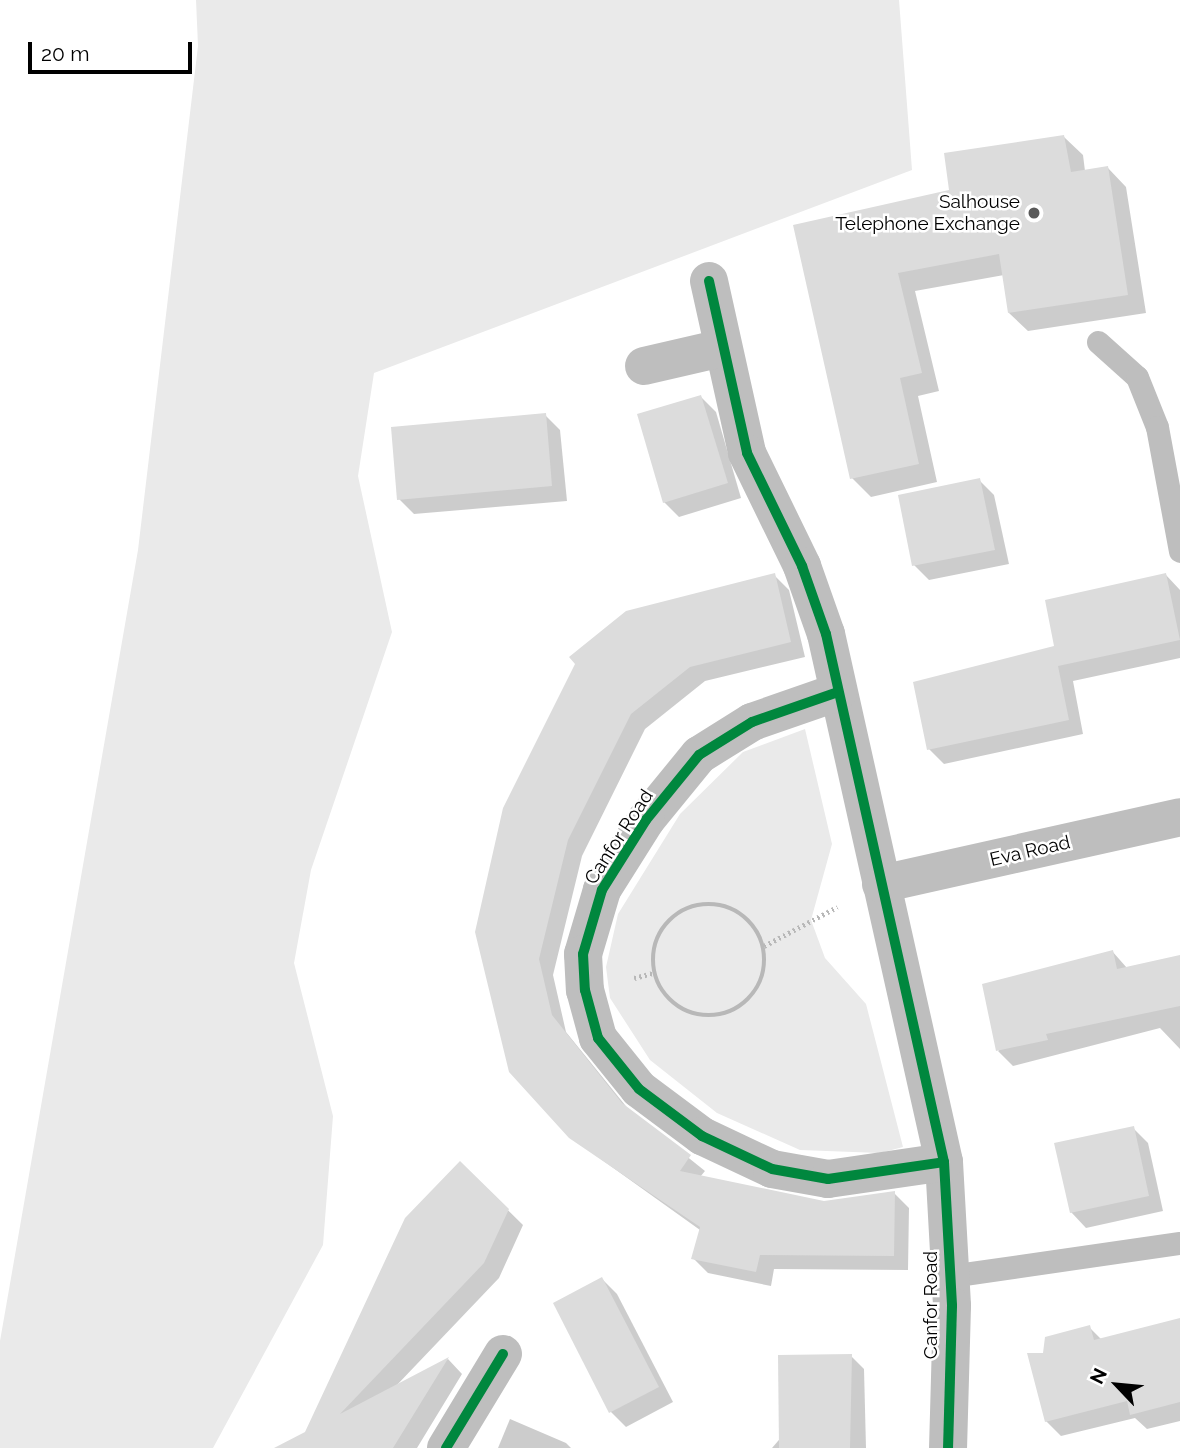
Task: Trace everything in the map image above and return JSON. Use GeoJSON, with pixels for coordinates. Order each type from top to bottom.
{"type":"FeatureCollection","features":[{"type":"Feature","properties":{"kind":"street","name":"Canfor Road"},"geometry":{"type":"LineString","coordinates":[[709,281],[747,453],[802,566],[838,692],[944,1162],[950,1276],[948,1448]]}},
{"type":"Feature","properties":{"kind":"street"},"geometry":{"type":"LineString","coordinates":[[644,366],[722,348]]}},
{"type":"Feature","properties":{"kind":"street","name":"Canfor Road"},"geometry":{"type":"LineString","coordinates":[[838,692],[752,722],[699,755],[646,820],[601,890],[583,954],[584,990],[598,1038],[631,1079],[702,1136],[772,1169],[828,1179],[944,1162]]}},
{"type":"Feature","properties":{"kind":"street","name":"Eva Road"},"geometry":{"type":"LineString","coordinates":[[881,884],[1180,817]]}},
{"type":"Feature","properties":{"kind":"street"},"geometry":{"type":"LineString","coordinates":[[446,1448],[503,1354]]}},
{"type":"Feature","properties":{"kind":"lane"},"geometry":{"type":"LineString","coordinates":[[1098,342],[1137,377],[1157,427],[1180,551]]}},
{"type":"Feature","properties":{"kind":"lane"},"geometry":{"type":"LineString","coordinates":[[950,1276],[1180,1243]]}},
{"type":"Feature","properties":{"kind":"path"},"geometry":{"type":"LineString","coordinates":[[764,946],[881,884]]}},
{"type":"Feature","properties":{"kind":"path"},"geometry":{"type":"LineString","coordinates":[[696,905],[739,911],[764,946],[757,989],[722,1016],[678,1008],[653,973],[660,930],[696,905]]}},
{"type":"Feature","properties":{"kind":"shaded area"},"geometry":{"type":"Polygon","coordinates":[[[196,0],[899,0],[912,170],[374,373],[358,476],[392,632],[311,870],[294,963],[333,1116],[323,1245],[213,1448],[0,1448],[0,1341],[138,550],[198,46],[196,0]]]}},
{"type":"Feature","properties":{"kind":"shaded area"},"geometry":{"type":"Polygon","coordinates":[[[805,729],[832,844],[811,920],[825,958],[866,1004],[903,1147],[880,1153],[800,1150],[717,1113],[650,1060],[610,998],[606,967],[618,914],[680,814],[743,752],[805,729]]]}},
{"type":"Feature","properties":{"kind":"building"},"geometry":{"type":"Polygon","coordinates":[[[1064,135],[1071,172],[1108,166],[1128,295],[1008,313],[999,254],[898,273],[922,373],[900,378],[919,464],[850,479],[793,225],[949,190],[944,153],[1064,135]]]}},
{"type":"Feature","properties":{"kind":"building"},"geometry":{"type":"Polygon","coordinates":[[[701,395],[728,483],[663,503],[637,414],[701,395]]]}},
{"type":"Feature","properties":{"kind":"building"},"geometry":{"type":"Polygon","coordinates":[[[546,413],[552,486],[397,500],[391,427],[546,413]]]}},
{"type":"Feature","properties":{"kind":"building"},"geometry":{"type":"Polygon","coordinates":[[[980,478],[995,550],[912,566],[898,495],[980,478]]]}},
{"type":"Feature","properties":{"kind":"building"},"geometry":{"type":"Polygon","coordinates":[[[775,573],[791,642],[690,667],[631,714],[568,840],[539,959],[552,1015],[622,1103],[691,1155],[680,1171],[824,1201],[895,1191],[894,1256],[760,1255],[756,1272],[691,1259],[700,1227],[569,1138],[509,1072],[475,932],[503,808],[575,664],[569,657],[626,611],[775,573]]]}},
{"type":"Feature","properties":{"kind":"building"},"geometry":{"type":"Polygon","coordinates":[[[1166,573],[1180,640],[1058,666],[1069,720],[927,750],[913,682],[1054,646],[1045,600],[1166,573]]]}},
{"type":"Feature","properties":{"kind":"building"},"geometry":{"type":"Polygon","coordinates":[[[1113,950],[1117,969],[1180,955],[1180,1006],[1046,1034],[1048,1040],[996,1051],[982,984],[1113,950]]]}},
{"type":"Feature","properties":{"kind":"building"},"geometry":{"type":"Polygon","coordinates":[[[1134,1126],[1149,1196],[1070,1213],[1054,1143],[1134,1126]]]}},
{"type":"Feature","properties":{"kind":"building"},"geometry":{"type":"Polygon","coordinates":[[[460,1161],[509,1209],[484,1263],[340,1414],[449,1357],[393,1448],[274,1448],[305,1432],[405,1218],[460,1161]]]}},
{"type":"Feature","properties":{"kind":"building"},"geometry":{"type":"Polygon","coordinates":[[[602,1277],[659,1387],[609,1413],[553,1303],[602,1277]]]}},
{"type":"Feature","properties":{"kind":"building"},"geometry":{"type":"Polygon","coordinates":[[[1180,1318],[1180,1402],[1130,1415],[1127,1401],[1045,1422],[1027,1353],[1043,1353],[1045,1337],[1090,1325],[1094,1340],[1180,1318]]]}},
{"type":"Feature","properties":{"kind":"building"},"geometry":{"type":"Polygon","coordinates":[[[852,1354],[850,1448],[779,1448],[778,1355],[852,1354]]]}},
{"type":"Feature","properties":{"kind":"cycle path"},"geometry":{"type":"LineString","coordinates":[[709,281],[747,453],[802,566],[826,634],[944,1162],[952,1306],[948,1448]]}},
{"type":"Feature","properties":{"kind":"cycle path"},"geometry":{"type":"LineString","coordinates":[[838,692],[752,722],[699,755],[646,820],[602,890],[583,954],[585,990],[598,1038],[639,1089],[702,1136],[772,1169],[828,1179],[944,1162]]}},
{"type":"Feature","properties":{"kind":"cycle path"},"geometry":{"type":"LineString","coordinates":[[446,1448],[503,1354]]}},
{"type":"Feature","properties":{"kind":"place","name":"Salhouse Telephone Exchange"},"geometry":{"type":"Point","coordinates":[1034,213]}}]}
